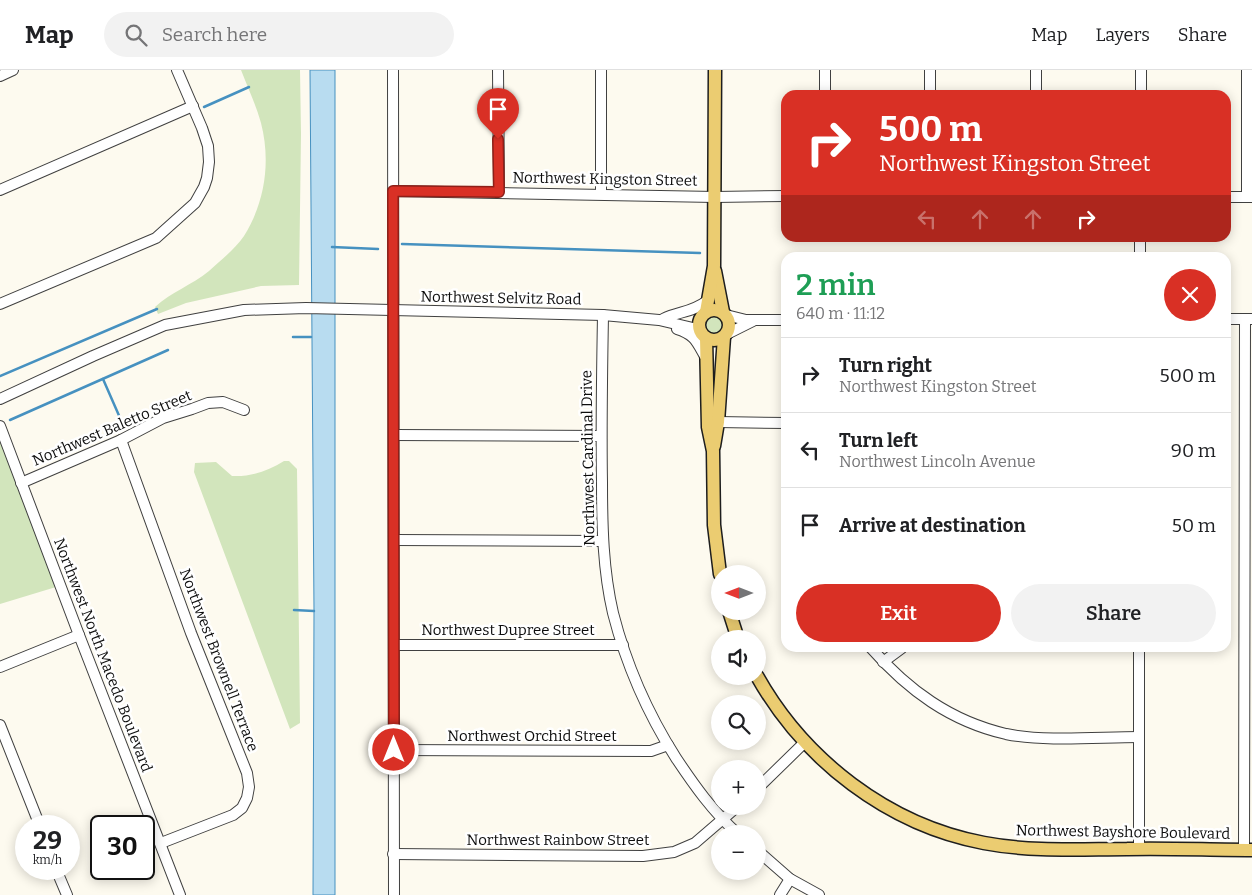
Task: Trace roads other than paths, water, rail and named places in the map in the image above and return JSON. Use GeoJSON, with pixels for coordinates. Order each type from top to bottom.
{"type":"FeatureCollection","features":[{"type":"Feature","properties":{"kind":"main road"},"geometry":{"type":"LineString","coordinates":[[715,70],[714,266],[705,309],[699,321],[704,336],[706,358],[708,427],[713,451],[714,524],[719,565]]}},
{"type":"Feature","properties":{"kind":"main road"},"geometry":{"type":"LineString","coordinates":[[713,451],[717,437],[725,336],[730,326],[714,266]]}},
{"type":"Feature","properties":{"kind":"main road"},"geometry":{"type":"LineString","coordinates":[[705,309],[715,309],[725,313]]}},
{"type":"Feature","properties":{"kind":"main road"},"geometry":{"type":"LineString","coordinates":[[704,336],[716,340],[725,336]]}},
{"type":"Feature","properties":{"kind":"main road","name":"Northwest Bayshore Boulevard"},"geometry":{"type":"LineString","coordinates":[[763,685],[785,719],[804,743],[835,771],[857,788],[880,802],[917,822],[950,834],[983,843],[1049,850],[1248,850]]}},
{"type":"Feature","properties":{"kind":"street"},"geometry":{"type":"LineString","coordinates":[[0,76],[13,70]]}},
{"type":"Feature","properties":{"kind":"street"},"geometry":{"type":"LineString","coordinates":[[0,304],[156,238],[195,203],[204,187],[209,162],[206,138],[177,70]]}},
{"type":"Feature","properties":{"kind":"street"},"geometry":{"type":"LineString","coordinates":[[393,70],[394,895]]}},
{"type":"Feature","properties":{"kind":"street"},"geometry":{"type":"LineString","coordinates":[[498,70],[499,192]]}},
{"type":"Feature","properties":{"kind":"street"},"geometry":{"type":"LineString","coordinates":[[601,70],[601,194]]}},
{"type":"Feature","properties":{"kind":"street"},"geometry":{"type":"LineString","coordinates":[[825,70],[826,90]]}},
{"type":"Feature","properties":{"kind":"street"},"geometry":{"type":"LineString","coordinates":[[930,70],[930,90]]}},
{"type":"Feature","properties":{"kind":"street"},"geometry":{"type":"LineString","coordinates":[[1036,70],[1036,90]]}},
{"type":"Feature","properties":{"kind":"street"},"geometry":{"type":"LineString","coordinates":[[1141,70],[1141,90]]}},
{"type":"Feature","properties":{"kind":"street"},"geometry":{"type":"LineString","coordinates":[[1231,197],[1250,197],[1247,70]]}},
{"type":"Feature","properties":{"kind":"street"},"geometry":{"type":"LineString","coordinates":[[0,190],[193,106]]}},
{"type":"Feature","properties":{"kind":"street","name":"Northwest Kingston Street"},"geometry":{"type":"LineString","coordinates":[[393,191],[715,197],[781,196]]}},
{"type":"Feature","properties":{"kind":"street","name":"Northwest Selvitz Road"},"geometry":{"type":"LineString","coordinates":[[0,399],[93,356],[165,326],[244,310],[306,308],[603,316],[662,320],[692,328],[704,336]]}},
{"type":"Feature","properties":{"kind":"street","name":"Northwest Selvitz Road"},"geometry":{"type":"LineString","coordinates":[[662,320],[705,309]]}},
{"type":"Feature","properties":{"kind":"street"},"geometry":{"type":"LineString","coordinates":[[725,313],[746,320],[781,320]]}},
{"type":"Feature","properties":{"kind":"street","name":"Northwest Cardinal Drive"},"geometry":{"type":"LineString","coordinates":[[603,316],[602,541],[613,612],[634,677],[650,714],[693,783],[728,825]]}},
{"type":"Feature","properties":{"kind":"street"},"geometry":{"type":"LineString","coordinates":[[1231,319],[1249,319],[1248,850]]}},
{"type":"Feature","properties":{"kind":"street"},"geometry":{"type":"LineString","coordinates":[[662,320],[694,338],[706,358]]}},
{"type":"Feature","properties":{"kind":"street"},"geometry":{"type":"LineString","coordinates":[[725,336],[757,320]]}},
{"type":"Feature","properties":{"kind":"street","name":"Northwest Baletto Street"},"geometry":{"type":"LineString","coordinates":[[20,483],[121,440],[164,418],[208,404],[223,402],[244,410]]}},
{"type":"Feature","properties":{"kind":"street"},"geometry":{"type":"LineString","coordinates":[[718,422],[781,423]]}},
{"type":"Feature","properties":{"kind":"street","name":"Northwest North Macedo Boulevard"},"geometry":{"type":"LineString","coordinates":[[0,426],[20,483],[180,895]]}},
{"type":"Feature","properties":{"kind":"street"},"geometry":{"type":"LineString","coordinates":[[394,435],[601,436]]}},
{"type":"Feature","properties":{"kind":"street","name":"Northwest Brownell Terrace"},"geometry":{"type":"LineString","coordinates":[[121,440],[191,633],[236,743],[248,782],[247,798],[242,808],[233,815],[161,843]]}},
{"type":"Feature","properties":{"kind":"street"},"geometry":{"type":"LineString","coordinates":[[394,540],[602,541]]}},
{"type":"Feature","properties":{"kind":"street"},"geometry":{"type":"LineString","coordinates":[[0,667],[79,636]]}},
{"type":"Feature","properties":{"kind":"street","name":"Northwest Dupree Street"},"geometry":{"type":"LineString","coordinates":[[394,645],[623,645]]}},
{"type":"Feature","properties":{"kind":"street"},"geometry":{"type":"LineString","coordinates":[[875,652],[902,681],[926,700],[967,722],[1007,734],[1043,738],[1139,737]]}},
{"type":"Feature","properties":{"kind":"street"},"geometry":{"type":"LineString","coordinates":[[884,662],[897,652]]}},
{"type":"Feature","properties":{"kind":"street"},"geometry":{"type":"LineString","coordinates":[[1139,652],[1139,849]]}},
{"type":"Feature","properties":{"kind":"street"},"geometry":{"type":"LineString","coordinates":[[0,725],[36,815]]}},
{"type":"Feature","properties":{"kind":"street"},"geometry":{"type":"LineString","coordinates":[[766,780],[804,743]]}},
{"type":"Feature","properties":{"kind":"street","name":"Northwest Orchid Street"},"geometry":{"type":"LineString","coordinates":[[394,750],[651,751],[668,745]]}},
{"type":"Feature","properties":{"kind":"street","name":"Northwest Rainbow Street"},"geometry":{"type":"LineString","coordinates":[[393,854],[643,856],[674,852],[696,843],[729,815]]}},
{"type":"Feature","properties":{"kind":"street"},"geometry":{"type":"LineString","coordinates":[[766,858],[790,879],[819,895]]}},
{"type":"Feature","properties":{"kind":"street"},"geometry":{"type":"LineString","coordinates":[[780,895],[790,879]]}},
{"type":"Feature","properties":{"kind":"street"},"geometry":{"type":"LineString","coordinates":[[61,880],[67,895]]}},
{"type":"Feature","properties":{"kind":"water"},"geometry":{"type":"Polygon","coordinates":[[[310,70],[335,70],[335,895],[313,895],[314,611],[310,70]]]}},
{"type":"Feature","properties":{"kind":"waterway"},"geometry":{"type":"LineString","coordinates":[[204,107],[249,87]]}},
{"type":"Feature","properties":{"kind":"waterway"},"geometry":{"type":"LineString","coordinates":[[402,244],[700,253]]}},
{"type":"Feature","properties":{"kind":"waterway"},"geometry":{"type":"LineString","coordinates":[[332,247],[378,249]]}},
{"type":"Feature","properties":{"kind":"waterway"},"geometry":{"type":"LineString","coordinates":[[0,376],[157,309]]}},
{"type":"Feature","properties":{"kind":"waterway"},"geometry":{"type":"LineString","coordinates":[[293,337],[311,337]]}},
{"type":"Feature","properties":{"kind":"waterway"},"geometry":{"type":"LineString","coordinates":[[10,420],[168,350]]}},
{"type":"Feature","properties":{"kind":"waterway"},"geometry":{"type":"LineString","coordinates":[[103,379],[124,427]]}},
{"type":"Feature","properties":{"kind":"waterway"},"geometry":{"type":"LineString","coordinates":[[129,426],[145,418]]}},
{"type":"Feature","properties":{"kind":"waterway"},"geometry":{"type":"LineString","coordinates":[[103,437],[118,430]]}},
{"type":"Feature","properties":{"kind":"waterway"},"geometry":{"type":"LineString","coordinates":[[294,610],[314,611]]}}]}
